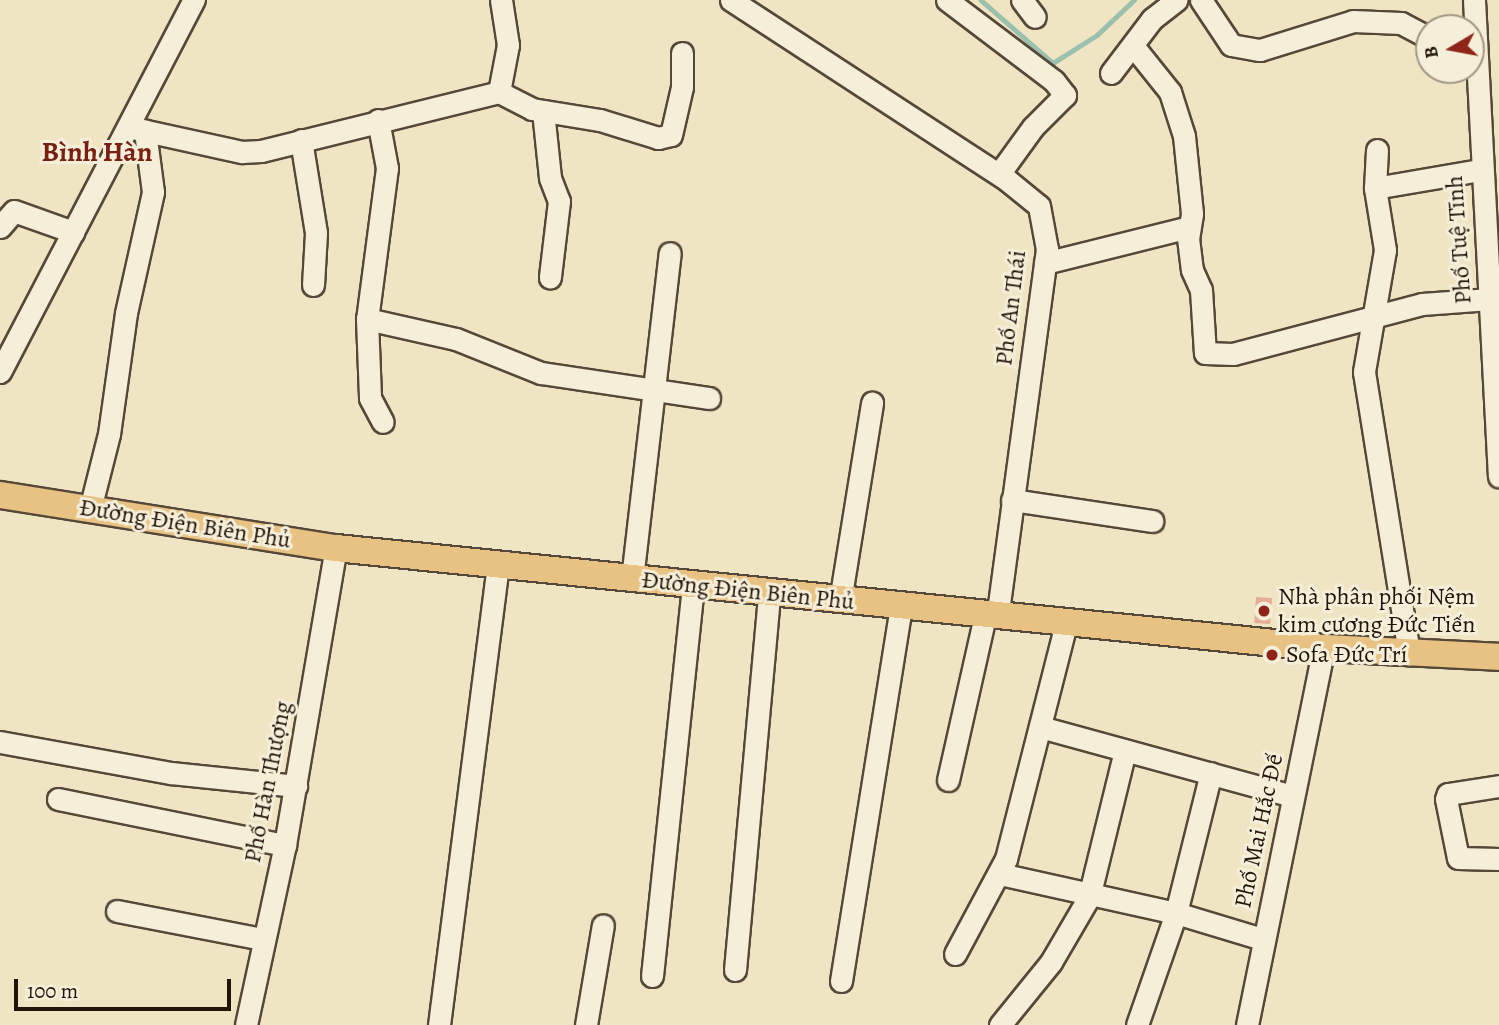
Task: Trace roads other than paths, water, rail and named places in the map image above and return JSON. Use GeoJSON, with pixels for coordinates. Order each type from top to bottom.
{"type":"FeatureCollection","features":[{"type":"Feature","properties":{"kind":"main road","name":"Đường Điện Biên Phủ"},"geometry":{"type":"LineString","coordinates":[[0,495],[336,548],[1066,624],[1324,648],[1499,657]]}},
{"type":"Feature","properties":{"kind":"street"},"geometry":{"type":"LineString","coordinates":[[0,372],[73,232],[136,129],[194,0]]}},
{"type":"Feature","properties":{"kind":"street"},"geometry":{"type":"LineString","coordinates":[[499,92],[508,46],[501,0]]}},
{"type":"Feature","properties":{"kind":"street","name":"Phố An Thái"},"geometry":{"type":"LineString","coordinates":[[731,0],[999,174],[1039,206],[1045,263],[1013,500],[991,616],[948,780]]}},
{"type":"Feature","properties":{"kind":"street"},"geometry":{"type":"LineString","coordinates":[[947,0],[1063,88],[1063,100],[1033,127],[999,174]]}},
{"type":"Feature","properties":{"kind":"street"},"geometry":{"type":"LineString","coordinates":[[1111,74],[1134,47],[1152,19],[1176,0]]}},
{"type":"Feature","properties":{"kind":"street"},"geometry":{"type":"LineString","coordinates":[[1201,0],[1231,46],[1260,50],[1353,21],[1401,23],[1415,30]]}},
{"type":"Feature","properties":{"kind":"street"},"geometry":{"type":"LineString","coordinates":[[1134,47],[1170,92],[1178,111],[1192,215],[1189,227],[1192,270],[1201,290],[1205,354],[1233,354],[1422,304],[1490,299]]}},
{"type":"Feature","properties":{"kind":"street"},"geometry":{"type":"LineString","coordinates":[[136,129],[242,152],[499,92],[543,111],[600,120],[658,138],[671,135],[682,87],[682,53]]}},
{"type":"Feature","properties":{"kind":"street","name":"Phố Tuệ Tĩnh"},"geometry":{"type":"LineString","coordinates":[[1474,84],[1499,476]]}},
{"type":"Feature","properties":{"kind":"street"},"geometry":{"type":"LineString","coordinates":[[543,111],[550,178],[559,201],[550,277]]}},
{"type":"Feature","properties":{"kind":"street"},"geometry":{"type":"LineString","coordinates":[[378,120],[387,169],[367,319],[370,398],[383,422]]}},
{"type":"Feature","properties":{"kind":"street"},"geometry":{"type":"LineString","coordinates":[[90,509],[109,433],[126,313],[153,192],[136,129]]}},
{"type":"Feature","properties":{"kind":"street"},"geometry":{"type":"LineString","coordinates":[[301,140],[316,233],[313,285]]}},
{"type":"Feature","properties":{"kind":"street"},"geometry":{"type":"LineString","coordinates":[[1377,150],[1375,188],[1385,250],[1370,318],[1364,372],[1409,654]]}},
{"type":"Feature","properties":{"kind":"street"},"geometry":{"type":"LineString","coordinates":[[1375,188],[1480,170]]}},
{"type":"Feature","properties":{"kind":"street"},"geometry":{"type":"LineString","coordinates":[[0,227],[14,211],[73,232]]}},
{"type":"Feature","properties":{"kind":"street"},"geometry":{"type":"LineString","coordinates":[[1045,263],[1189,227]]}},
{"type":"Feature","properties":{"kind":"street"},"geometry":{"type":"LineString","coordinates":[[632,579],[670,253]]}},
{"type":"Feature","properties":{"kind":"street"},"geometry":{"type":"LineString","coordinates":[[367,319],[456,339],[541,373],[709,398]]}},
{"type":"Feature","properties":{"kind":"street"},"geometry":{"type":"LineString","coordinates":[[840,601],[872,403]]}},
{"type":"Feature","properties":{"kind":"street"},"geometry":{"type":"LineString","coordinates":[[1013,500],[1152,522]]}},
{"type":"Feature","properties":{"kind":"street","name":"Phố Hàn Thượng"},"geometry":{"type":"LineString","coordinates":[[246,1025],[262,939],[285,845],[336,548]]}},
{"type":"Feature","properties":{"kind":"street"},"geometry":{"type":"LineString","coordinates":[[439,1025],[498,563]]}},
{"type":"Feature","properties":{"kind":"street"},"geometry":{"type":"LineString","coordinates":[[652,976],[693,586]]}},
{"type":"Feature","properties":{"kind":"street"},"geometry":{"type":"LineString","coordinates":[[736,970],[769,594]]}},
{"type":"Feature","properties":{"kind":"street"},"geometry":{"type":"LineString","coordinates":[[841,981],[901,607]]}},
{"type":"Feature","properties":{"kind":"street"},"geometry":{"type":"LineString","coordinates":[[956,954],[1000,874],[1066,624]]}},
{"type":"Feature","properties":{"kind":"street","name":"Phố Mai Hắc Đế"},"geometry":{"type":"LineString","coordinates":[[1247,1025],[1262,939],[1324,648]]}},
{"type":"Feature","properties":{"kind":"street"},"geometry":{"type":"LineString","coordinates":[[1040,727],[1293,796]]}},
{"type":"Feature","properties":{"kind":"street"},"geometry":{"type":"LineString","coordinates":[[0,742],[171,773],[296,786]]}},
{"type":"Feature","properties":{"kind":"street"},"geometry":{"type":"LineString","coordinates":[[1000,1025],[1051,962],[1089,897],[1125,750]]}},
{"type":"Feature","properties":{"kind":"street"},"geometry":{"type":"LineString","coordinates":[[1137,1025],[1177,913],[1211,773]]}},
{"type":"Feature","properties":{"kind":"street"},"geometry":{"type":"LineString","coordinates":[[1499,786],[1448,794],[1446,799],[1458,858],[1499,859]]}},
{"type":"Feature","properties":{"kind":"street"},"geometry":{"type":"LineString","coordinates":[[58,799],[285,845]]}},
{"type":"Feature","properties":{"kind":"street"},"geometry":{"type":"LineString","coordinates":[[1000,874],[1089,897],[1177,913],[1262,939]]}},
{"type":"Feature","properties":{"kind":"street"},"geometry":{"type":"LineString","coordinates":[[117,911],[262,939]]}},
{"type":"Feature","properties":{"kind":"street"},"geometry":{"type":"LineString","coordinates":[[586,1025],[603,925]]}},
{"type":"Feature","properties":{"kind":"waterway"},"geometry":{"type":"LineString","coordinates":[[981,0],[1053,63],[1097,35],[1134,0]]}},
{"type":"Feature","properties":{"kind":"place","name":"Nhà phân phối Nệm kim cương Đức Tiến"},"geometry":{"type":"Point","coordinates":[1264,611]}},
{"type":"Feature","properties":{"kind":"place","name":"Sofa Đức Trí"},"geometry":{"type":"Point","coordinates":[1272,655]}},
{"type":"Feature","properties":{"kind":"district","name":"Bình Hàn"},"geometry":{"type":"Point","coordinates":[97,152]}}]}
